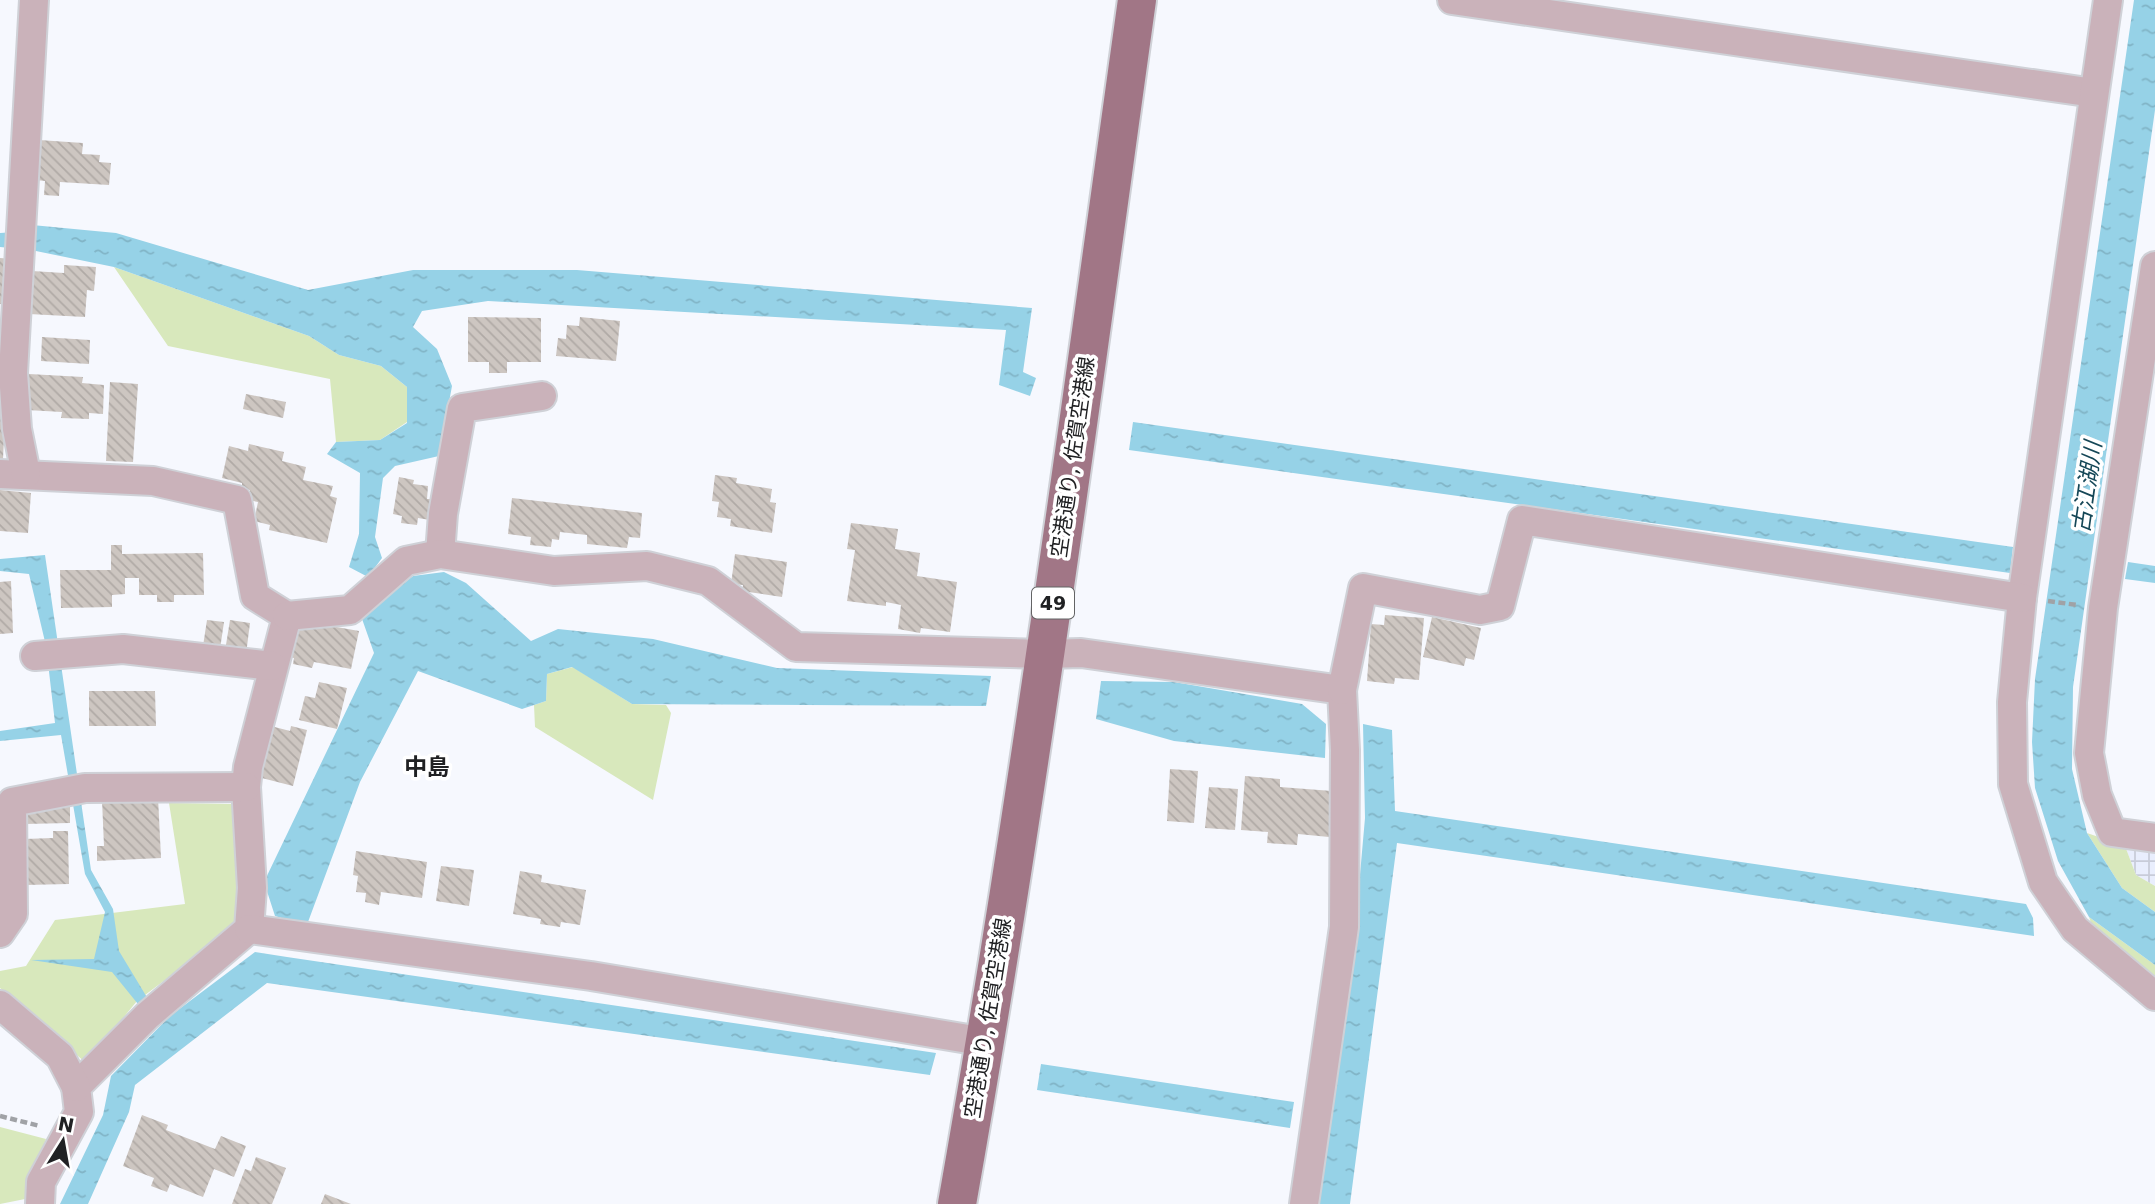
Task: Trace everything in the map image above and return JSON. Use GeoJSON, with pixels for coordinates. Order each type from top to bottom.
{"type":"FeatureCollection","features":[{"type":"Feature","properties":{"kind":"main road","name":"空港通り, 佐賀空港線"},"geometry":{"type":"LineString","coordinates":[[957,1204],[986,1042],[1046,654],[1137,0]]}},
{"type":"Feature","properties":{"kind":"street"},"geometry":{"type":"LineString","coordinates":[[34,0],[13,373],[17,429],[13,474],[153,481],[237,500],[255,596],[287,616],[350,610],[406,561],[440,554],[554,570],[647,566],[708,581],[796,647],[1081,653],[1342,690]]}},
{"type":"Feature","properties":{"kind":"street"},"geometry":{"type":"LineString","coordinates":[[1452,0],[2094,93]]}},
{"type":"Feature","properties":{"kind":"street"},"geometry":{"type":"LineString","coordinates":[[2108,0],[2022,598],[2012,702],[2013,784],[2043,882],[2076,929],[2155,996]]}},
{"type":"Feature","properties":{"kind":"street"},"geometry":{"type":"LineString","coordinates":[[2155,267],[2103,608],[2089,753],[2098,795],[2112,832],[2155,838]]}},
{"type":"Feature","properties":{"kind":"street"},"geometry":{"type":"LineString","coordinates":[[440,554],[443,514],[462,408],[542,396]]}},
{"type":"Feature","properties":{"kind":"street"},"geometry":{"type":"LineString","coordinates":[[1304,1204],[1344,926],[1345,750],[1342,690],[1363,588],[1480,610],[1500,606],[1522,520],[2022,598]]}},
{"type":"Feature","properties":{"kind":"street"},"geometry":{"type":"LineString","coordinates":[[76,1087],[147,1016],[249,929],[252,888],[246,787],[248,767],[287,616]]}},
{"type":"Feature","properties":{"kind":"street"},"geometry":{"type":"LineString","coordinates":[[35,656],[123,649],[272,666]]}},
{"type":"Feature","properties":{"kind":"street"},"geometry":{"type":"LineString","coordinates":[[0,933],[13,914],[12,802],[74,790],[246,787]]}},
{"type":"Feature","properties":{"kind":"street"},"geometry":{"type":"LineString","coordinates":[[249,929],[591,976],[986,1042]]}},
{"type":"Feature","properties":{"kind":"street"},"geometry":{"type":"LineString","coordinates":[[0,1005],[60,1056],[76,1087],[79,1112],[41,1182],[40,1204]]}},
{"type":"Feature","properties":{"kind":"path"},"geometry":{"type":"LineString","coordinates":[[2022,598],[2103,608]]}},
{"type":"Feature","properties":{"kind":"path"},"geometry":{"type":"LineString","coordinates":[[0,1116],[68,1134]]}},
{"type":"Feature","properties":{"kind":"shaded area"},"geometry":{"type":"Polygon","coordinates":[[[2125,846],[2155,850],[2155,886],[2136,875],[2125,846]]]}},
{"type":"Feature","properties":{"kind":"green space"},"geometry":{"type":"Polygon","coordinates":[[[114,267],[309,336],[339,355],[381,366],[407,387],[407,422],[380,440],[336,442],[330,379],[168,346],[114,267]]]}},
{"type":"Feature","properties":{"kind":"green space"},"geometry":{"type":"Polygon","coordinates":[[[573,667],[632,704],[666,705],[671,713],[653,800],[535,727],[534,705],[546,701],[547,674],[573,667]]]}},
{"type":"Feature","properties":{"kind":"green space"},"geometry":{"type":"Polygon","coordinates":[[[169,803],[235,804],[241,923],[137,1001],[86,1063],[0,988],[0,971],[26,966],[55,920],[185,904],[169,803]]]}},
{"type":"Feature","properties":{"kind":"green space"},"geometry":{"type":"Polygon","coordinates":[[[2087,833],[2125,846],[2136,875],[2155,886],[2155,912],[2122,888],[2087,833]]]}},
{"type":"Feature","properties":{"kind":"green space"},"geometry":{"type":"Polygon","coordinates":[[[2089,917],[2155,965],[2155,979],[2093,929],[2089,917]]]}},
{"type":"Feature","properties":{"kind":"green space"},"geometry":{"type":"Polygon","coordinates":[[[0,1127],[46,1139],[25,1199],[0,1204],[0,1127]]]}},
{"type":"Feature","properties":{"kind":"water","name":"古江湖川"},"geometry":{"type":"Polygon","coordinates":[[[2134,0],[2155,0],[2155,110],[2073,687],[2072,769],[2087,833],[2122,888],[2155,912],[2155,965],[2089,917],[2058,861],[2035,788],[2032,742],[2035,679],[2134,0]]]}},
{"type":"Feature","properties":{"kind":"water"},"geometry":{"type":"Polygon","coordinates":[[[32,225],[116,233],[308,290],[413,270],[577,270],[1032,308],[1023,372],[1036,378],[1030,396],[999,385],[1006,330],[488,301],[422,311],[413,327],[437,349],[452,386],[439,456],[395,466],[383,478],[375,537],[382,558],[368,577],[349,567],[359,534],[360,473],[327,454],[336,442],[380,440],[407,423],[407,387],[381,366],[339,355],[309,336],[114,267],[31,250],[0,247],[0,233],[30,231],[32,225]]]}},
{"type":"Feature","properties":{"kind":"water"},"geometry":{"type":"Polygon","coordinates":[[[1133,422],[2013,547],[2010,573],[1129,450],[1133,422]]]}},
{"type":"Feature","properties":{"kind":"water"},"geometry":{"type":"Polygon","coordinates":[[[45,555],[91,870],[113,909],[119,951],[151,1004],[142,1009],[112,972],[31,960],[94,959],[105,912],[85,874],[61,735],[0,741],[0,731],[55,723],[46,646],[29,574],[0,571],[0,559],[45,555]]]}},
{"type":"Feature","properties":{"kind":"water"},"geometry":{"type":"Polygon","coordinates":[[[2128,562],[2155,566],[2155,583],[2125,579],[2128,562]]]}},
{"type":"Feature","properties":{"kind":"water"},"geometry":{"type":"Polygon","coordinates":[[[444,572],[466,583],[531,641],[558,629],[653,639],[777,668],[991,676],[986,706],[632,704],[572,667],[547,674],[546,701],[522,709],[418,671],[360,782],[308,922],[275,916],[264,882],[374,653],[361,616],[413,576],[444,572]]]}},
{"type":"Feature","properties":{"kind":"water"},"geometry":{"type":"Polygon","coordinates":[[[1101,681],[1174,682],[1302,704],[1326,724],[1325,758],[1174,741],[1096,719],[1101,681]]]}},
{"type":"Feature","properties":{"kind":"water"},"geometry":{"type":"Polygon","coordinates":[[[1363,724],[1392,730],[1395,811],[2026,904],[2033,918],[2034,936],[1397,843],[1350,1204],[1315,1204],[1355,931],[1365,818],[1363,724]]]}},
{"type":"Feature","properties":{"kind":"water"},"geometry":{"type":"Polygon","coordinates":[[[255,952],[936,1053],[930,1075],[267,983],[135,1085],[129,1112],[88,1204],[60,1204],[103,1115],[111,1076],[170,1016],[255,952]]]}},
{"type":"Feature","properties":{"kind":"water"},"geometry":{"type":"Polygon","coordinates":[[[1041,1064],[1294,1102],[1290,1128],[1037,1090],[1041,1064]]]}},
{"type":"Feature","properties":{"kind":"building"},"geometry":{"type":"Polygon","coordinates":[[[39,140],[83,143],[82,154],[100,155],[99,162],[111,163],[109,185],[60,182],[59,196],[44,195],[45,181],[36,180],[39,140]]]}},
{"type":"Feature","properties":{"kind":"building"},"geometry":{"type":"Polygon","coordinates":[[[0,258],[13,259],[10,305],[0,304],[0,258]]]}},
{"type":"Feature","properties":{"kind":"building"},"geometry":{"type":"Polygon","coordinates":[[[64,265],[96,267],[94,291],[87,290],[85,317],[29,314],[32,271],[64,273],[64,265]]]}},
{"type":"Feature","properties":{"kind":"building"},"geometry":{"type":"Polygon","coordinates":[[[468,317],[541,318],[541,362],[507,362],[507,373],[489,373],[489,362],[468,362],[468,317]]]}},
{"type":"Feature","properties":{"kind":"building"},"geometry":{"type":"Polygon","coordinates":[[[580,317],[620,321],[616,361],[556,356],[558,338],[566,339],[567,325],[579,326],[580,317]]]}},
{"type":"Feature","properties":{"kind":"building"},"geometry":{"type":"Polygon","coordinates":[[[42,337],[90,340],[89,364],[41,361],[42,337]]]}},
{"type":"Feature","properties":{"kind":"building"},"geometry":{"type":"Polygon","coordinates":[[[29,374],[83,377],[82,383],[104,385],[103,414],[89,413],[89,419],[61,418],[62,412],[27,410],[29,374]]]}},
{"type":"Feature","properties":{"kind":"building"},"geometry":{"type":"Polygon","coordinates":[[[110,382],[138,384],[133,462],[106,461],[110,382]]]}},
{"type":"Feature","properties":{"kind":"building"},"geometry":{"type":"Polygon","coordinates":[[[246,394],[286,402],[283,418],[243,409],[246,394]]]}},
{"type":"Feature","properties":{"kind":"building"},"geometry":{"type":"Polygon","coordinates":[[[0,414],[5,414],[3,459],[0,458],[0,414]]]}},
{"type":"Feature","properties":{"kind":"building"},"geometry":{"type":"Polygon","coordinates":[[[249,444],[284,452],[282,461],[306,467],[303,480],[333,486],[330,496],[337,498],[327,543],[269,530],[270,525],[254,521],[258,502],[248,500],[250,490],[242,488],[242,483],[222,478],[229,446],[248,451],[249,444]]]}},
{"type":"Feature","properties":{"kind":"building"},"geometry":{"type":"Polygon","coordinates":[[[715,475],[737,478],[736,483],[772,489],[770,502],[776,503],[772,533],[730,526],[731,519],[717,517],[719,502],[712,501],[715,475]]]}},
{"type":"Feature","properties":{"kind":"building"},"geometry":{"type":"Polygon","coordinates":[[[399,477],[414,480],[413,484],[428,486],[427,499],[433,499],[430,520],[418,518],[417,525],[401,523],[402,516],[393,514],[399,477]]]}},
{"type":"Feature","properties":{"kind":"building"},"geometry":{"type":"Polygon","coordinates":[[[0,490],[31,493],[28,533],[0,531],[0,490]]]}},
{"type":"Feature","properties":{"kind":"building"},"geometry":{"type":"Polygon","coordinates":[[[512,498],[642,513],[640,538],[629,537],[627,548],[587,544],[587,535],[560,532],[559,540],[552,539],[551,547],[530,545],[531,537],[508,534],[512,498]]]}},
{"type":"Feature","properties":{"kind":"building"},"geometry":{"type":"Polygon","coordinates":[[[851,523],[898,529],[895,549],[920,553],[917,576],[957,582],[950,632],[921,628],[920,633],[898,629],[901,605],[886,602],[886,606],[847,601],[855,550],[847,549],[851,523]]]}},
{"type":"Feature","properties":{"kind":"building"},"geometry":{"type":"Polygon","coordinates":[[[111,545],[122,545],[122,554],[203,553],[204,595],[174,595],[174,602],[157,602],[157,595],[139,595],[139,578],[125,578],[125,594],[112,595],[112,607],[61,608],[60,570],[111,570],[111,545]]]}},
{"type":"Feature","properties":{"kind":"building"},"geometry":{"type":"Polygon","coordinates":[[[735,554],[787,562],[782,597],[742,591],[743,585],[731,584],[735,554]]]}},
{"type":"Feature","properties":{"kind":"building"},"geometry":{"type":"Polygon","coordinates":[[[11,581],[13,633],[0,634],[0,582],[11,581]]]}},
{"type":"Feature","properties":{"kind":"building"},"geometry":{"type":"Polygon","coordinates":[[[1385,615],[1424,618],[1419,680],[1395,678],[1394,684],[1367,681],[1371,624],[1384,625],[1385,615]]]}},
{"type":"Feature","properties":{"kind":"building"},"geometry":{"type":"Polygon","coordinates":[[[1432,617],[1481,628],[1474,660],[1466,658],[1464,666],[1423,657],[1432,617]]]}},
{"type":"Feature","properties":{"kind":"building"},"geometry":{"type":"Polygon","coordinates":[[[207,620],[224,622],[220,649],[203,646],[207,620]]]}},
{"type":"Feature","properties":{"kind":"building"},"geometry":{"type":"Polygon","coordinates":[[[230,620],[250,623],[246,654],[225,651],[230,620]]]}},
{"type":"Feature","properties":{"kind":"building"},"geometry":{"type":"Polygon","coordinates":[[[314,623],[359,631],[351,669],[314,662],[312,668],[293,664],[294,658],[288,657],[295,625],[313,628],[314,623]]]}},
{"type":"Feature","properties":{"kind":"building"},"geometry":{"type":"Polygon","coordinates":[[[319,682],[347,688],[337,729],[299,720],[305,696],[315,698],[319,682]]]}},
{"type":"Feature","properties":{"kind":"building"},"geometry":{"type":"Polygon","coordinates":[[[89,691],[155,691],[156,726],[89,726],[89,691]]]}},
{"type":"Feature","properties":{"kind":"building"},"geometry":{"type":"Polygon","coordinates":[[[267,725],[290,731],[291,726],[307,730],[293,786],[254,776],[267,725]]]}},
{"type":"Feature","properties":{"kind":"building"},"geometry":{"type":"Polygon","coordinates":[[[1170,769],[1198,771],[1194,823],[1167,821],[1170,769]]]}},
{"type":"Feature","properties":{"kind":"building"},"geometry":{"type":"Polygon","coordinates":[[[1245,776],[1280,779],[1280,787],[1332,791],[1329,837],[1298,834],[1297,845],[1267,843],[1268,832],[1241,830],[1245,776]]]}},
{"type":"Feature","properties":{"kind":"building"},"geometry":{"type":"Polygon","coordinates":[[[1209,787],[1238,789],[1235,830],[1205,828],[1209,787]]]}},
{"type":"Feature","properties":{"kind":"building"},"geometry":{"type":"Polygon","coordinates":[[[158,797],[161,858],[97,861],[97,846],[104,846],[102,800],[158,797]]]}},
{"type":"Feature","properties":{"kind":"building"},"geometry":{"type":"Polygon","coordinates":[[[70,803],[70,823],[24,824],[23,805],[70,803]]]}},
{"type":"Feature","properties":{"kind":"building"},"geometry":{"type":"Polygon","coordinates":[[[53,831],[68,831],[69,884],[25,885],[24,839],[53,838],[53,831]]]}},
{"type":"Feature","properties":{"kind":"building"},"geometry":{"type":"Polygon","coordinates":[[[356,851],[427,862],[422,898],[381,892],[379,905],[365,902],[366,893],[356,892],[358,876],[353,875],[356,851]]]}},
{"type":"Feature","properties":{"kind":"building"},"geometry":{"type":"Polygon","coordinates":[[[441,866],[474,870],[469,906],[436,901],[441,866]]]}},
{"type":"Feature","properties":{"kind":"building"},"geometry":{"type":"Polygon","coordinates":[[[520,871],[542,875],[541,882],[586,890],[580,925],[561,922],[560,927],[540,924],[541,919],[513,914],[520,871]]]}},
{"type":"Feature","properties":{"kind":"building"},"geometry":{"type":"Polygon","coordinates":[[[142,1115],[168,1125],[166,1130],[215,1149],[221,1136],[246,1146],[234,1177],[214,1169],[203,1197],[170,1184],[167,1192],[151,1186],[154,1178],[123,1166],[142,1115]]]}},
{"type":"Feature","properties":{"kind":"building"},"geometry":{"type":"Polygon","coordinates":[[[256,1157],[286,1168],[272,1204],[232,1204],[245,1169],[251,1171],[256,1157]]]}},
{"type":"Feature","properties":{"kind":"building"},"geometry":{"type":"Polygon","coordinates":[[[325,1194],[351,1204],[321,1204],[325,1194]]]}},
{"type":"Feature","properties":{"kind":"district","name":"中島"},"geometry":{"type":"Point","coordinates":[427,767]}}]}
